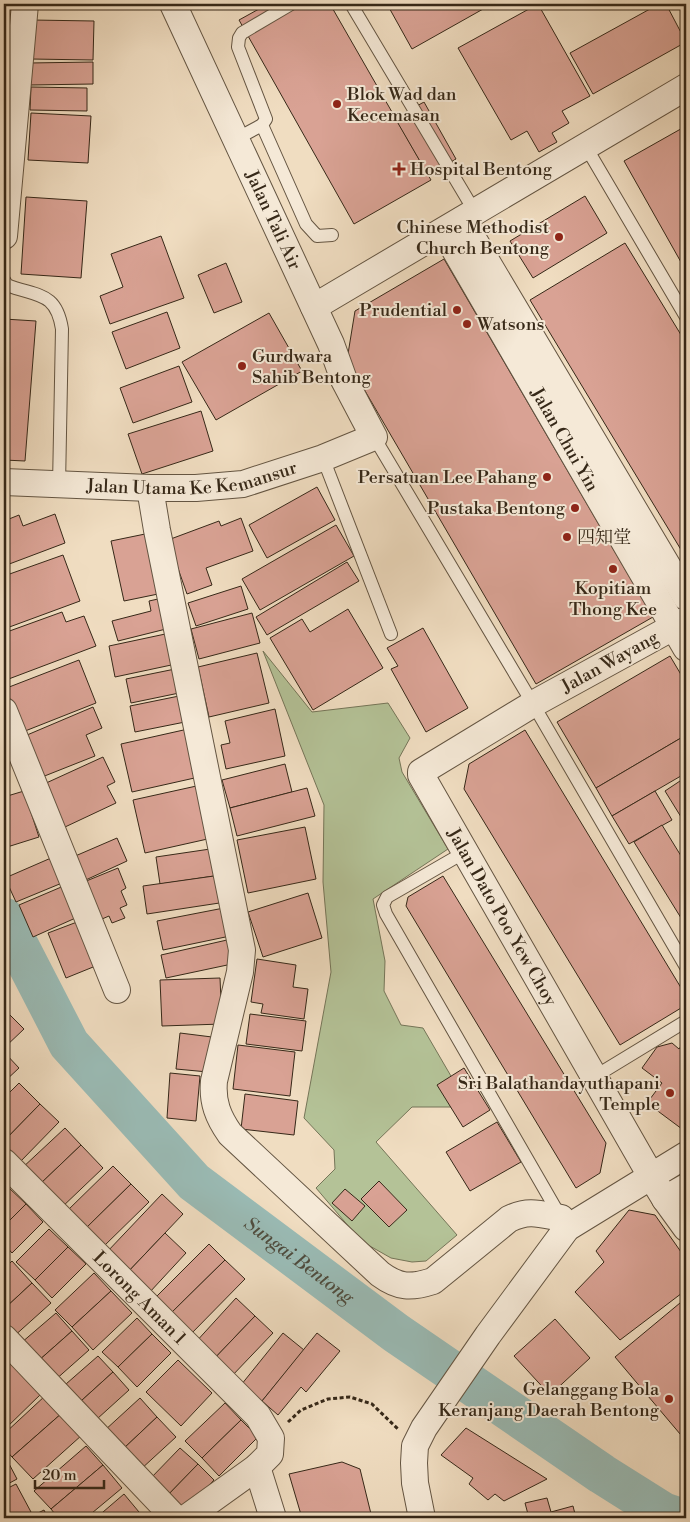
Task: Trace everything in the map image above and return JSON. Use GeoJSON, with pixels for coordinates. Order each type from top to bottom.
{"type":"FeatureCollection","features":[{"type":"Feature","properties":{"kind":"street"},"geometry":{"type":"LineString","coordinates":[[4,236],[25,4]]}},
{"type":"Feature","properties":{"kind":"street","name":"Jalan Tali Air"},"geometry":{"type":"LineString","coordinates":[[173,4],[331,344],[344,380],[374,437]]}},
{"type":"Feature","properties":{"kind":"street"},"geometry":{"type":"LineString","coordinates":[[314,307],[686,87]]}},
{"type":"Feature","properties":{"kind":"street","name":"Jalan Chui Yin"},"geometry":{"type":"LineString","coordinates":[[460,221],[686,597]]}},
{"type":"Feature","properties":{"kind":"street","name":"Jalan Chui Yin"},"geometry":{"type":"LineString","coordinates":[[460,221],[682,631]]}},
{"type":"Feature","properties":{"kind":"street","name":"Jalan Utama Ke Kemansur"},"geometry":{"type":"LineString","coordinates":[[4,482],[150,488],[196,488],[243,484],[323,458],[374,437]]}},
{"type":"Feature","properties":{"kind":"street"},"geometry":{"type":"LineString","coordinates":[[150,488],[242,950],[240,972],[212,1094],[220,1120],[230,1134],[380,1274],[391,1282],[403,1286],[419,1286],[432,1281],[510,1219],[521,1213],[537,1213],[564,1223]]}},
{"type":"Feature","properties":{"kind":"street","name":"Jalan Wayang"},"geometry":{"type":"LineString","coordinates":[[533,704],[682,631]]}},
{"type":"Feature","properties":{"kind":"street","name":"Jalan Dato Poo Yew Choy"},"geometry":{"type":"LineString","coordinates":[[533,704],[421,772],[421,775],[651,1176],[676,1193],[686,1228]]}},
{"type":"Feature","properties":{"kind":"street"},"geometry":{"type":"LineString","coordinates":[[4,711],[116,990]]}},
{"type":"Feature","properties":{"kind":"street"},"geometry":{"type":"LineString","coordinates":[[422,1518],[415,1483],[414,1463],[420,1437],[564,1223],[686,1155]]}},
{"type":"Feature","properties":{"kind":"street","name":"Lorong Aman 1"},"geometry":{"type":"LineString","coordinates":[[4,1162],[258,1416],[271,1438]]}},
{"type":"Feature","properties":{"kind":"street"},"geometry":{"type":"LineString","coordinates":[[4,1338],[175,1518]]}},
{"type":"Feature","properties":{"kind":"street"},"geometry":{"type":"LineString","coordinates":[[186,1518],[257,1467],[270,1454],[271,1438]]}},
{"type":"Feature","properties":{"kind":"street"},"geometry":{"type":"LineString","coordinates":[[257,1467],[273,1518]]}},
{"type":"Feature","properties":{"kind":"lane"},"geometry":{"type":"LineString","coordinates":[[236,138],[262,125],[266,119],[238,47],[239,38],[242,33],[291,4]]}},
{"type":"Feature","properties":{"kind":"lane"},"geometry":{"type":"LineString","coordinates":[[351,4],[460,221]]}},
{"type":"Feature","properties":{"kind":"lane"},"geometry":{"type":"LineString","coordinates":[[262,125],[306,224],[317,236],[332,235]]}},
{"type":"Feature","properties":{"kind":"lane"},"geometry":{"type":"LineString","coordinates":[[586,147],[686,317]]}},
{"type":"Feature","properties":{"kind":"lane"},"geometry":{"type":"LineString","coordinates":[[4,280],[7,285],[43,296],[55,306],[60,316],[62,330],[59,485]]}},
{"type":"Feature","properties":{"kind":"lane"},"geometry":{"type":"LineString","coordinates":[[374,437],[533,704],[686,967]]}},
{"type":"Feature","properties":{"kind":"lane"},"geometry":{"type":"LineString","coordinates":[[323,458],[391,634]]}},
{"type":"Feature","properties":{"kind":"lane"},"geometry":{"type":"LineString","coordinates":[[465,852],[387,897],[383,905],[391,923],[564,1223]]}},
{"type":"Feature","properties":{"kind":"lane"},"geometry":{"type":"LineString","coordinates":[[594,1077],[686,1021]]}},
{"type":"Feature","properties":{"kind":"path"},"geometry":{"type":"LineString","coordinates":[[271,1438],[301,1410],[328,1399],[350,1397],[372,1404],[420,1437]]}},
{"type":"Feature","properties":{"kind":"green space"},"geometry":{"type":"Polygon","coordinates":[[[263,651],[312,712],[388,703],[410,738],[399,758],[402,772],[448,849],[373,899],[385,961],[384,991],[401,1025],[423,1028],[469,1107],[412,1107],[376,1142],[457,1235],[426,1261],[412,1262],[391,1258],[361,1241],[316,1188],[335,1169],[334,1150],[304,1118],[331,972],[323,882],[324,805],[263,651]]]}},
{"type":"Feature","properties":{"kind":"building"},"geometry":{"type":"Polygon","coordinates":[[[4,4],[6,4],[5,39],[4,39],[4,4]]]}},
{"type":"Feature","properties":{"kind":"building","name":"Blok Wad dan Kecemasan"},"geometry":{"type":"Polygon","coordinates":[[[268,4],[330,4],[431,180],[354,224],[239,20],[268,4]]]}},
{"type":"Feature","properties":{"kind":"building"},"geometry":{"type":"Polygon","coordinates":[[[387,4],[492,4],[412,49],[387,4]]]}},
{"type":"Feature","properties":{"kind":"building"},"geometry":{"type":"Polygon","coordinates":[[[538,4],[590,96],[562,111],[569,123],[552,133],[557,142],[539,152],[527,131],[511,140],[458,48],[538,4]]]}},
{"type":"Feature","properties":{"kind":"building"},"geometry":{"type":"Polygon","coordinates":[[[659,4],[666,4],[686,42],[593,94],[570,53],[659,4]]]}},
{"type":"Feature","properties":{"kind":"building"},"geometry":{"type":"Polygon","coordinates":[[[32,20],[94,21],[93,60],[31,59],[32,20]]]}},
{"type":"Feature","properties":{"kind":"building"},"geometry":{"type":"Polygon","coordinates":[[[4,41],[6,41],[4,66],[4,41]]]}},
{"type":"Feature","properties":{"kind":"building"},"geometry":{"type":"Polygon","coordinates":[[[93,62],[93,84],[30,85],[29,63],[93,62]]]}},
{"type":"Feature","properties":{"kind":"building"},"geometry":{"type":"Polygon","coordinates":[[[4,68],[7,68],[4,103],[4,68]]]}},
{"type":"Feature","properties":{"kind":"building"},"geometry":{"type":"Polygon","coordinates":[[[31,87],[87,88],[87,111],[30,110],[31,87]]]}},
{"type":"Feature","properties":{"kind":"building"},"geometry":{"type":"Polygon","coordinates":[[[424,102],[456,159],[428,175],[395,118],[424,102]]]}},
{"type":"Feature","properties":{"kind":"building"},"geometry":{"type":"Polygon","coordinates":[[[31,113],[91,116],[88,163],[28,160],[31,113]]]}},
{"type":"Feature","properties":{"kind":"building"},"geometry":{"type":"Polygon","coordinates":[[[686,126],[686,271],[624,161],[686,126]]]}},
{"type":"Feature","properties":{"kind":"building","name":"Chinese Methodist Church Bentong"},"geometry":{"type":"Polygon","coordinates":[[[585,196],[607,233],[533,278],[510,241],[585,196]]]}},
{"type":"Feature","properties":{"kind":"building"},"geometry":{"type":"Polygon","coordinates":[[[26,197],[87,201],[81,278],[21,274],[26,197]]]}},
{"type":"Feature","properties":{"kind":"building"},"geometry":{"type":"Polygon","coordinates":[[[161,236],[184,298],[110,324],[100,296],[123,287],[111,254],[161,236]]]}},
{"type":"Feature","properties":{"kind":"building"},"geometry":{"type":"Polygon","coordinates":[[[625,243],[686,343],[686,558],[530,300],[625,243]]]}},
{"type":"Feature","properties":{"kind":"building"},"geometry":{"type":"Polygon","coordinates":[[[444,259],[653,617],[536,684],[347,360],[355,311],[444,259]]]}},
{"type":"Feature","properties":{"kind":"building"},"geometry":{"type":"Polygon","coordinates":[[[226,263],[242,302],[214,313],[198,275],[226,263]]]}},
{"type":"Feature","properties":{"kind":"building"},"geometry":{"type":"Polygon","coordinates":[[[167,312],[180,348],[126,369],[112,332],[167,312]]]}},
{"type":"Feature","properties":{"kind":"building","name":"Gurdwara Sahib Bentong"},"geometry":{"type":"Polygon","coordinates":[[[269,313],[302,371],[216,420],[182,362],[269,313]]]}},
{"type":"Feature","properties":{"kind":"building"},"geometry":{"type":"Polygon","coordinates":[[[4,319],[36,321],[25,461],[4,460],[4,319]]]}},
{"type":"Feature","properties":{"kind":"building"},"geometry":{"type":"Polygon","coordinates":[[[179,366],[192,402],[133,423],[120,388],[179,366]]]}},
{"type":"Feature","properties":{"kind":"building"},"geometry":{"type":"Polygon","coordinates":[[[201,411],[213,451],[142,474],[128,434],[201,411]]]}},
{"type":"Feature","properties":{"kind":"building"},"geometry":{"type":"Polygon","coordinates":[[[317,487],[335,520],[267,558],[249,525],[317,487]]]}},
{"type":"Feature","properties":{"kind":"building"},"geometry":{"type":"Polygon","coordinates":[[[55,514],[65,543],[4,566],[4,521],[19,515],[23,526],[55,514]]]}},
{"type":"Feature","properties":{"kind":"building"},"geometry":{"type":"Polygon","coordinates":[[[241,518],[253,551],[206,568],[212,585],[187,594],[168,540],[219,521],[221,526],[241,518]]]}},
{"type":"Feature","properties":{"kind":"building"},"geometry":{"type":"Polygon","coordinates":[[[336,525],[354,556],[260,610],[242,579],[336,525]]]}},
{"type":"Feature","properties":{"kind":"building"},"geometry":{"type":"Polygon","coordinates":[[[150,533],[163,593],[124,601],[111,541],[150,533]]]}},
{"type":"Feature","properties":{"kind":"building"},"geometry":{"type":"Polygon","coordinates":[[[63,555],[80,601],[4,629],[4,576],[63,555]]]}},
{"type":"Feature","properties":{"kind":"building"},"geometry":{"type":"Polygon","coordinates":[[[347,562],[359,581],[267,635],[256,617],[347,562]]]}},
{"type":"Feature","properties":{"kind":"building"},"geometry":{"type":"Polygon","coordinates":[[[241,586],[248,609],[196,626],[188,603],[241,586]]]}},
{"type":"Feature","properties":{"kind":"building"},"geometry":{"type":"Polygon","coordinates":[[[167,597],[174,627],[118,641],[112,621],[151,611],[149,601],[167,597]]]}},
{"type":"Feature","properties":{"kind":"building"},"geometry":{"type":"Polygon","coordinates":[[[348,609],[383,668],[313,710],[270,638],[302,619],[310,632],[348,609]]]}},
{"type":"Feature","properties":{"kind":"building"},"geometry":{"type":"Polygon","coordinates":[[[62,612],[66,622],[84,616],[96,646],[6,680],[4,673],[4,633],[62,612]]]}},
{"type":"Feature","properties":{"kind":"building"},"geometry":{"type":"Polygon","coordinates":[[[252,613],[260,643],[199,659],[191,629],[252,613]]]}},
{"type":"Feature","properties":{"kind":"building"},"geometry":{"type":"Polygon","coordinates":[[[423,628],[468,708],[426,732],[391,669],[398,666],[387,648],[423,628]]]}},
{"type":"Feature","properties":{"kind":"building"},"geometry":{"type":"Polygon","coordinates":[[[170,633],[176,664],[115,677],[109,646],[170,633]]]}},
{"type":"Feature","properties":{"kind":"building"},"geometry":{"type":"Polygon","coordinates":[[[257,653],[269,703],[209,717],[198,667],[257,653]]]}},
{"type":"Feature","properties":{"kind":"building"},"geometry":{"type":"Polygon","coordinates":[[[670,656],[686,683],[686,735],[596,788],[557,722],[670,656]]]}},
{"type":"Feature","properties":{"kind":"building"},"geometry":{"type":"Polygon","coordinates":[[[79,660],[96,703],[20,733],[4,689],[79,660]]]}},
{"type":"Feature","properties":{"kind":"building"},"geometry":{"type":"Polygon","coordinates":[[[180,668],[184,692],[131,703],[126,679],[180,668]]]}},
{"type":"Feature","properties":{"kind":"building"},"geometry":{"type":"Polygon","coordinates":[[[184,695],[190,721],[135,732],[130,706],[184,695]]]}},
{"type":"Feature","properties":{"kind":"building"},"geometry":{"type":"Polygon","coordinates":[[[93,707],[102,728],[86,735],[95,756],[37,779],[20,738],[93,707]]]}},
{"type":"Feature","properties":{"kind":"building"},"geometry":{"type":"Polygon","coordinates":[[[275,709],[285,756],[226,769],[221,745],[230,743],[225,721],[275,709]]]}},
{"type":"Feature","properties":{"kind":"building"},"geometry":{"type":"Polygon","coordinates":[[[188,729],[199,777],[132,792],[121,744],[188,729]]]}},
{"type":"Feature","properties":{"kind":"building"},"geometry":{"type":"Polygon","coordinates":[[[525,730],[686,996],[686,1005],[620,1045],[464,789],[469,764],[525,730]]]}},
{"type":"Feature","properties":{"kind":"building"},"geometry":{"type":"Polygon","coordinates":[[[686,735],[686,773],[612,816],[596,788],[686,735]]]}},
{"type":"Feature","properties":{"kind":"building"},"geometry":{"type":"Polygon","coordinates":[[[103,757],[115,782],[107,786],[116,803],[65,827],[44,784],[103,757]]]}},
{"type":"Feature","properties":{"kind":"building"},"geometry":{"type":"Polygon","coordinates":[[[285,764],[292,792],[230,808],[222,780],[285,764]]]}},
{"type":"Feature","properties":{"kind":"building"},"geometry":{"type":"Polygon","coordinates":[[[686,777],[686,825],[665,791],[686,777]]]}},
{"type":"Feature","properties":{"kind":"building"},"geometry":{"type":"Polygon","coordinates":[[[201,785],[212,838],[145,853],[133,800],[201,785]]]}},
{"type":"Feature","properties":{"kind":"building"},"geometry":{"type":"Polygon","coordinates":[[[307,788],[315,816],[237,836],[230,808],[307,788]]]}},
{"type":"Feature","properties":{"kind":"building"},"geometry":{"type":"Polygon","coordinates":[[[24,791],[39,837],[4,848],[4,797],[24,791]]]}},
{"type":"Feature","properties":{"kind":"building"},"geometry":{"type":"Polygon","coordinates":[[[655,791],[672,820],[629,844],[612,816],[655,791]]]}},
{"type":"Feature","properties":{"kind":"building"},"geometry":{"type":"Polygon","coordinates":[[[662,825],[686,864],[686,926],[634,842],[662,825]]]}},
{"type":"Feature","properties":{"kind":"building"},"geometry":{"type":"Polygon","coordinates":[[[305,827],[316,879],[248,893],[237,840],[305,827]]]}},
{"type":"Feature","properties":{"kind":"building"},"geometry":{"type":"Polygon","coordinates":[[[117,838],[127,861],[77,884],[66,860],[117,838]]]}},
{"type":"Feature","properties":{"kind":"building"},"geometry":{"type":"Polygon","coordinates":[[[217,848],[221,875],[160,884],[156,857],[217,848]]]}},
{"type":"Feature","properties":{"kind":"building"},"geometry":{"type":"Polygon","coordinates":[[[51,858],[62,883],[16,902],[5,878],[51,858]]]}},
{"type":"Feature","properties":{"kind":"building"},"geometry":{"type":"Polygon","coordinates":[[[118,868],[126,888],[121,891],[127,905],[120,908],[125,918],[112,923],[109,916],[95,922],[79,884],[118,868]]]}},
{"type":"Feature","properties":{"kind":"building"},"geometry":{"type":"Polygon","coordinates":[[[221,875],[226,902],[147,914],[143,886],[221,875]]]}},
{"type":"Feature","properties":{"kind":"building"},"geometry":{"type":"Polygon","coordinates":[[[443,876],[606,1143],[600,1173],[576,1188],[406,906],[408,897],[443,876]]]}},
{"type":"Feature","properties":{"kind":"building"},"geometry":{"type":"Polygon","coordinates":[[[66,885],[80,916],[33,937],[19,905],[66,885]]]}},
{"type":"Feature","properties":{"kind":"building"},"geometry":{"type":"Polygon","coordinates":[[[308,893],[322,938],[263,957],[248,912],[308,893]]]}},
{"type":"Feature","properties":{"kind":"building"},"geometry":{"type":"Polygon","coordinates":[[[229,907],[235,935],[163,950],[157,921],[229,907]]]}},
{"type":"Feature","properties":{"kind":"building"},"geometry":{"type":"Polygon","coordinates":[[[85,919],[103,963],[66,978],[48,933],[85,919]]]}},
{"type":"Feature","properties":{"kind":"building"},"geometry":{"type":"Polygon","coordinates":[[[227,940],[232,964],[166,978],[161,955],[227,940]]]}},
{"type":"Feature","properties":{"kind":"building"},"geometry":{"type":"Polygon","coordinates":[[[257,959],[296,965],[293,987],[308,989],[304,1019],[261,1013],[263,1004],[251,1002],[257,959]]]}},
{"type":"Feature","properties":{"kind":"building"},"geometry":{"type":"Polygon","coordinates":[[[220,978],[222,1024],[162,1026],[160,980],[220,978]]]}},
{"type":"Feature","properties":{"kind":"building"},"geometry":{"type":"Polygon","coordinates":[[[6,1011],[24,1029],[4,1048],[4,1013],[6,1011]]]}},
{"type":"Feature","properties":{"kind":"building"},"geometry":{"type":"Polygon","coordinates":[[[250,1014],[306,1021],[302,1051],[246,1044],[250,1014]]]}},
{"type":"Feature","properties":{"kind":"building"},"geometry":{"type":"Polygon","coordinates":[[[180,1033],[212,1037],[208,1072],[176,1069],[180,1033]]]}},
{"type":"Feature","properties":{"kind":"building","name":"Sri Balathandayuthapani Temple"},"geometry":{"type":"Polygon","coordinates":[[[686,1039],[686,1132],[647,1103],[662,1083],[642,1068],[657,1047],[672,1043],[679,1049],[686,1039]]]}},
{"type":"Feature","properties":{"kind":"building"},"geometry":{"type":"Polygon","coordinates":[[[238,1045],[295,1052],[290,1096],[233,1089],[238,1045]]]}},
{"type":"Feature","properties":{"kind":"building"},"geometry":{"type":"Polygon","coordinates":[[[4,1052],[19,1068],[4,1082],[4,1052]]]}},
{"type":"Feature","properties":{"kind":"building"},"geometry":{"type":"Polygon","coordinates":[[[464,1068],[490,1110],[463,1127],[437,1085],[464,1068]]]}},
{"type":"Feature","properties":{"kind":"building"},"geometry":{"type":"Polygon","coordinates":[[[170,1073],[200,1076],[196,1121],[167,1118],[170,1073]]]}},
{"type":"Feature","properties":{"kind":"building"},"geometry":{"type":"Polygon","coordinates":[[[19,1083],[40,1104],[4,1141],[4,1098],[19,1083]]]}},
{"type":"Feature","properties":{"kind":"building"},"geometry":{"type":"Polygon","coordinates":[[[245,1094],[298,1101],[294,1135],[241,1129],[245,1094]]]}},
{"type":"Feature","properties":{"kind":"building"},"geometry":{"type":"Polygon","coordinates":[[[40,1104],[59,1122],[19,1163],[4,1148],[4,1141],[40,1104]]]}},
{"type":"Feature","properties":{"kind":"building"},"geometry":{"type":"Polygon","coordinates":[[[497,1122],[521,1162],[470,1191],[446,1152],[497,1122]]]}},
{"type":"Feature","properties":{"kind":"building"},"geometry":{"type":"Polygon","coordinates":[[[65,1128],[81,1145],[38,1186],[21,1169],[65,1128]]]}},
{"type":"Feature","properties":{"kind":"building"},"geometry":{"type":"Polygon","coordinates":[[[81,1145],[103,1168],[60,1209],[38,1186],[81,1145]]]}},
{"type":"Feature","properties":{"kind":"building"},"geometry":{"type":"Polygon","coordinates":[[[113,1166],[131,1184],[85,1229],[67,1211],[113,1166]]]}},
{"type":"Feature","properties":{"kind":"building"},"geometry":{"type":"Polygon","coordinates":[[[379,1181],[407,1210],[389,1227],[361,1199],[379,1181]]]}},
{"type":"Feature","properties":{"kind":"building"},"geometry":{"type":"Polygon","coordinates":[[[131,1184],[149,1202],[103,1247],[85,1229],[131,1184]]]}},
{"type":"Feature","properties":{"kind":"building"},"geometry":{"type":"Polygon","coordinates":[[[8,1187],[26,1204],[4,1226],[4,1192],[8,1187]]]}},
{"type":"Feature","properties":{"kind":"building"},"geometry":{"type":"Polygon","coordinates":[[[345,1189],[365,1206],[352,1221],[332,1203],[345,1189]]]}},
{"type":"Feature","properties":{"kind":"building"},"geometry":{"type":"Polygon","coordinates":[[[162,1194],[183,1214],[127,1273],[106,1253],[162,1194]]]}},
{"type":"Feature","properties":{"kind":"building"},"geometry":{"type":"Polygon","coordinates":[[[26,1204],[43,1222],[12,1253],[4,1244],[4,1226],[26,1204]]]}},
{"type":"Feature","properties":{"kind":"building"},"geometry":{"type":"Polygon","coordinates":[[[629,1210],[655,1215],[686,1259],[686,1290],[620,1340],[575,1292],[604,1262],[596,1251],[629,1210]]]}},
{"type":"Feature","properties":{"kind":"building"},"geometry":{"type":"Polygon","coordinates":[[[49,1229],[68,1247],[35,1280],[16,1262],[49,1229]]]}},
{"type":"Feature","properties":{"kind":"building"},"geometry":{"type":"Polygon","coordinates":[[[165,1233],[186,1253],[149,1293],[127,1273],[165,1233]]]}},
{"type":"Feature","properties":{"kind":"building"},"geometry":{"type":"Polygon","coordinates":[[[209,1244],[225,1260],[168,1316],[153,1300],[209,1244]]]}},
{"type":"Feature","properties":{"kind":"building"},"geometry":{"type":"Polygon","coordinates":[[[68,1247],[86,1264],[52,1298],[35,1280],[68,1247]]]}},
{"type":"Feature","properties":{"kind":"building"},"geometry":{"type":"Polygon","coordinates":[[[225,1260],[245,1279],[189,1336],[168,1316],[225,1260]]]}},
{"type":"Feature","properties":{"kind":"building"},"geometry":{"type":"Polygon","coordinates":[[[12,1261],[32,1283],[4,1309],[4,1269],[12,1261]]]}},
{"type":"Feature","properties":{"kind":"building"},"geometry":{"type":"Polygon","coordinates":[[[94,1273],[111,1291],[72,1327],[55,1310],[94,1273]]]}},
{"type":"Feature","properties":{"kind":"building"},"geometry":{"type":"Polygon","coordinates":[[[32,1283],[51,1303],[12,1338],[4,1330],[4,1309],[32,1283]]]}},
{"type":"Feature","properties":{"kind":"building"},"geometry":{"type":"Polygon","coordinates":[[[111,1291],[132,1313],[93,1350],[72,1327],[111,1291]]]}},
{"type":"Feature","properties":{"kind":"building"},"geometry":{"type":"Polygon","coordinates":[[[236,1298],[255,1316],[212,1361],[194,1344],[236,1298]]]}},
{"type":"Feature","properties":{"kind":"building","name":"Gelanggang Bola Keranjang Daerah Bentong"},"geometry":{"type":"Polygon","coordinates":[[[686,1298],[686,1441],[615,1357],[686,1298]]]}},
{"type":"Feature","properties":{"kind":"building"},"geometry":{"type":"Polygon","coordinates":[[[56,1313],[72,1331],[37,1362],[21,1343],[56,1313]]]}},
{"type":"Feature","properties":{"kind":"building"},"geometry":{"type":"Polygon","coordinates":[[[255,1316],[273,1333],[230,1378],[212,1361],[255,1316]]]}},
{"type":"Feature","properties":{"kind":"building"},"geometry":{"type":"Polygon","coordinates":[[[137,1318],[152,1334],[118,1367],[102,1352],[137,1318]]]}},
{"type":"Feature","properties":{"kind":"building"},"geometry":{"type":"Polygon","coordinates":[[[555,1319],[590,1358],[550,1395],[514,1356],[555,1319]]]}},
{"type":"Feature","properties":{"kind":"building"},"geometry":{"type":"Polygon","coordinates":[[[72,1331],[89,1350],[54,1381],[37,1362],[72,1331]]]}},
{"type":"Feature","properties":{"kind":"building"},"geometry":{"type":"Polygon","coordinates":[[[283,1333],[304,1350],[262,1401],[241,1385],[283,1333]]]}},
{"type":"Feature","properties":{"kind":"building"},"geometry":{"type":"Polygon","coordinates":[[[317,1333],[340,1351],[306,1392],[301,1387],[278,1415],[262,1401],[317,1333]]]}},
{"type":"Feature","properties":{"kind":"building"},"geometry":{"type":"Polygon","coordinates":[[[152,1334],[171,1353],[137,1387],[118,1367],[152,1334]]]}},
{"type":"Feature","properties":{"kind":"building"},"geometry":{"type":"Polygon","coordinates":[[[4,1356],[42,1393],[4,1430],[4,1356]]]}},
{"type":"Feature","properties":{"kind":"building"},"geometry":{"type":"Polygon","coordinates":[[[98,1356],[113,1372],[81,1401],[66,1384],[98,1356]]]}},
{"type":"Feature","properties":{"kind":"building"},"geometry":{"type":"Polygon","coordinates":[[[178,1360],[212,1393],[181,1426],[146,1392],[178,1360]]]}},
{"type":"Feature","properties":{"kind":"building"},"geometry":{"type":"Polygon","coordinates":[[[113,1372],[129,1390],[97,1419],[81,1401],[113,1372]]]}},
{"type":"Feature","properties":{"kind":"building"},"geometry":{"type":"Polygon","coordinates":[[[46,1395],[62,1413],[12,1457],[4,1448],[4,1434],[46,1395]]]}},
{"type":"Feature","properties":{"kind":"building"},"geometry":{"type":"Polygon","coordinates":[[[140,1398],[157,1417],[122,1450],[104,1431],[140,1398]]]}},
{"type":"Feature","properties":{"kind":"building"},"geometry":{"type":"Polygon","coordinates":[[[225,1403],[241,1420],[202,1458],[185,1441],[225,1403]]]}},
{"type":"Feature","properties":{"kind":"building"},"geometry":{"type":"Polygon","coordinates":[[[62,1413],[82,1435],[33,1479],[12,1457],[62,1413]]]}},
{"type":"Feature","properties":{"kind":"building"},"geometry":{"type":"Polygon","coordinates":[[[157,1417],[176,1437],[140,1470],[122,1450],[157,1417]]]}},
{"type":"Feature","properties":{"kind":"building"},"geometry":{"type":"Polygon","coordinates":[[[241,1420],[258,1437],[219,1476],[202,1458],[241,1420]]]}},
{"type":"Feature","properties":{"kind":"building"},"geometry":{"type":"Polygon","coordinates":[[[466,1428],[547,1479],[504,1501],[495,1494],[488,1500],[469,1484],[473,1478],[441,1455],[466,1428]]]}},
{"type":"Feature","properties":{"kind":"building"},"geometry":{"type":"Polygon","coordinates":[[[86,1446],[103,1465],[51,1509],[34,1491],[86,1446]]]}},
{"type":"Feature","properties":{"kind":"building"},"geometry":{"type":"Polygon","coordinates":[[[180,1448],[198,1464],[166,1497],[149,1480],[180,1448]]]}},
{"type":"Feature","properties":{"kind":"building"},"geometry":{"type":"Polygon","coordinates":[[[6,1458],[17,1479],[4,1486],[4,1460],[6,1458]]]}},
{"type":"Feature","properties":{"kind":"building"},"geometry":{"type":"Polygon","coordinates":[[[342,1462],[360,1469],[372,1518],[302,1518],[289,1474],[342,1462]]]}},
{"type":"Feature","properties":{"kind":"building"},"geometry":{"type":"Polygon","coordinates":[[[198,1464],[214,1480],[183,1513],[166,1497],[198,1464]]]}},
{"type":"Feature","properties":{"kind":"building"},"geometry":{"type":"Polygon","coordinates":[[[103,1465],[122,1488],[86,1518],[58,1518],[51,1509],[103,1465]]]}},
{"type":"Feature","properties":{"kind":"building"},"geometry":{"type":"Polygon","coordinates":[[[16,1484],[31,1512],[18,1518],[4,1518],[4,1490],[16,1484]]]}},
{"type":"Feature","properties":{"kind":"building"},"geometry":{"type":"Polygon","coordinates":[[[124,1494],[139,1512],[132,1518],[96,1518],[124,1494]]]}},
{"type":"Feature","properties":{"kind":"building"},"geometry":{"type":"Polygon","coordinates":[[[547,1498],[551,1512],[573,1506],[576,1518],[529,1518],[525,1503],[547,1498]]]}},
{"type":"Feature","properties":{"kind":"building"},"geometry":{"type":"Polygon","coordinates":[[[44,1510],[48,1518],[28,1518],[44,1510]]]}},
{"type":"Feature","properties":{"kind":"waterway","name":"Sungai Bentong"},"geometry":{"type":"LineString","coordinates":[[4,918],[69,1044],[194,1182],[396,1333],[602,1474],[664,1513],[679,1518]]}},
{"type":"Feature","properties":{"kind":"place","name":"Blok Wad dan Kecemasan"},"geometry":{"type":"Point","coordinates":[337,104]}},
{"type":"Feature","properties":{"kind":"place","name":"Hospital Bentong"},"geometry":{"type":"Point","coordinates":[399,169]}},
{"type":"Feature","properties":{"kind":"place","name":"Chinese Methodist Church Bentong"},"geometry":{"type":"Point","coordinates":[559,237]}},
{"type":"Feature","properties":{"kind":"place","name":"Prudential"},"geometry":{"type":"Point","coordinates":[457,310]}},
{"type":"Feature","properties":{"kind":"place","name":"Watsons"},"geometry":{"type":"Point","coordinates":[467,324]}},
{"type":"Feature","properties":{"kind":"place","name":"Gurdwara Sahib Bentong"},"geometry":{"type":"Point","coordinates":[242,366]}},
{"type":"Feature","properties":{"kind":"place","name":"Persatuan Lee Pahang"},"geometry":{"type":"Point","coordinates":[547,477]}},
{"type":"Feature","properties":{"kind":"place","name":"Pustaka Bentong"},"geometry":{"type":"Point","coordinates":[575,508]}},
{"type":"Feature","properties":{"kind":"place","name":"四知堂"},"geometry":{"type":"Point","coordinates":[567,537]}},
{"type":"Feature","properties":{"kind":"place","name":"Kopitiam Thong Kee"},"geometry":{"type":"Point","coordinates":[613,569]}},
{"type":"Feature","properties":{"kind":"place","name":"Sri Balathandayuthapani Temple"},"geometry":{"type":"Point","coordinates":[670,1093]}},
{"type":"Feature","properties":{"kind":"place","name":"Gelanggang Bola Keranjang Daerah Bentong"},"geometry":{"type":"Point","coordinates":[669,1399]}}]}
